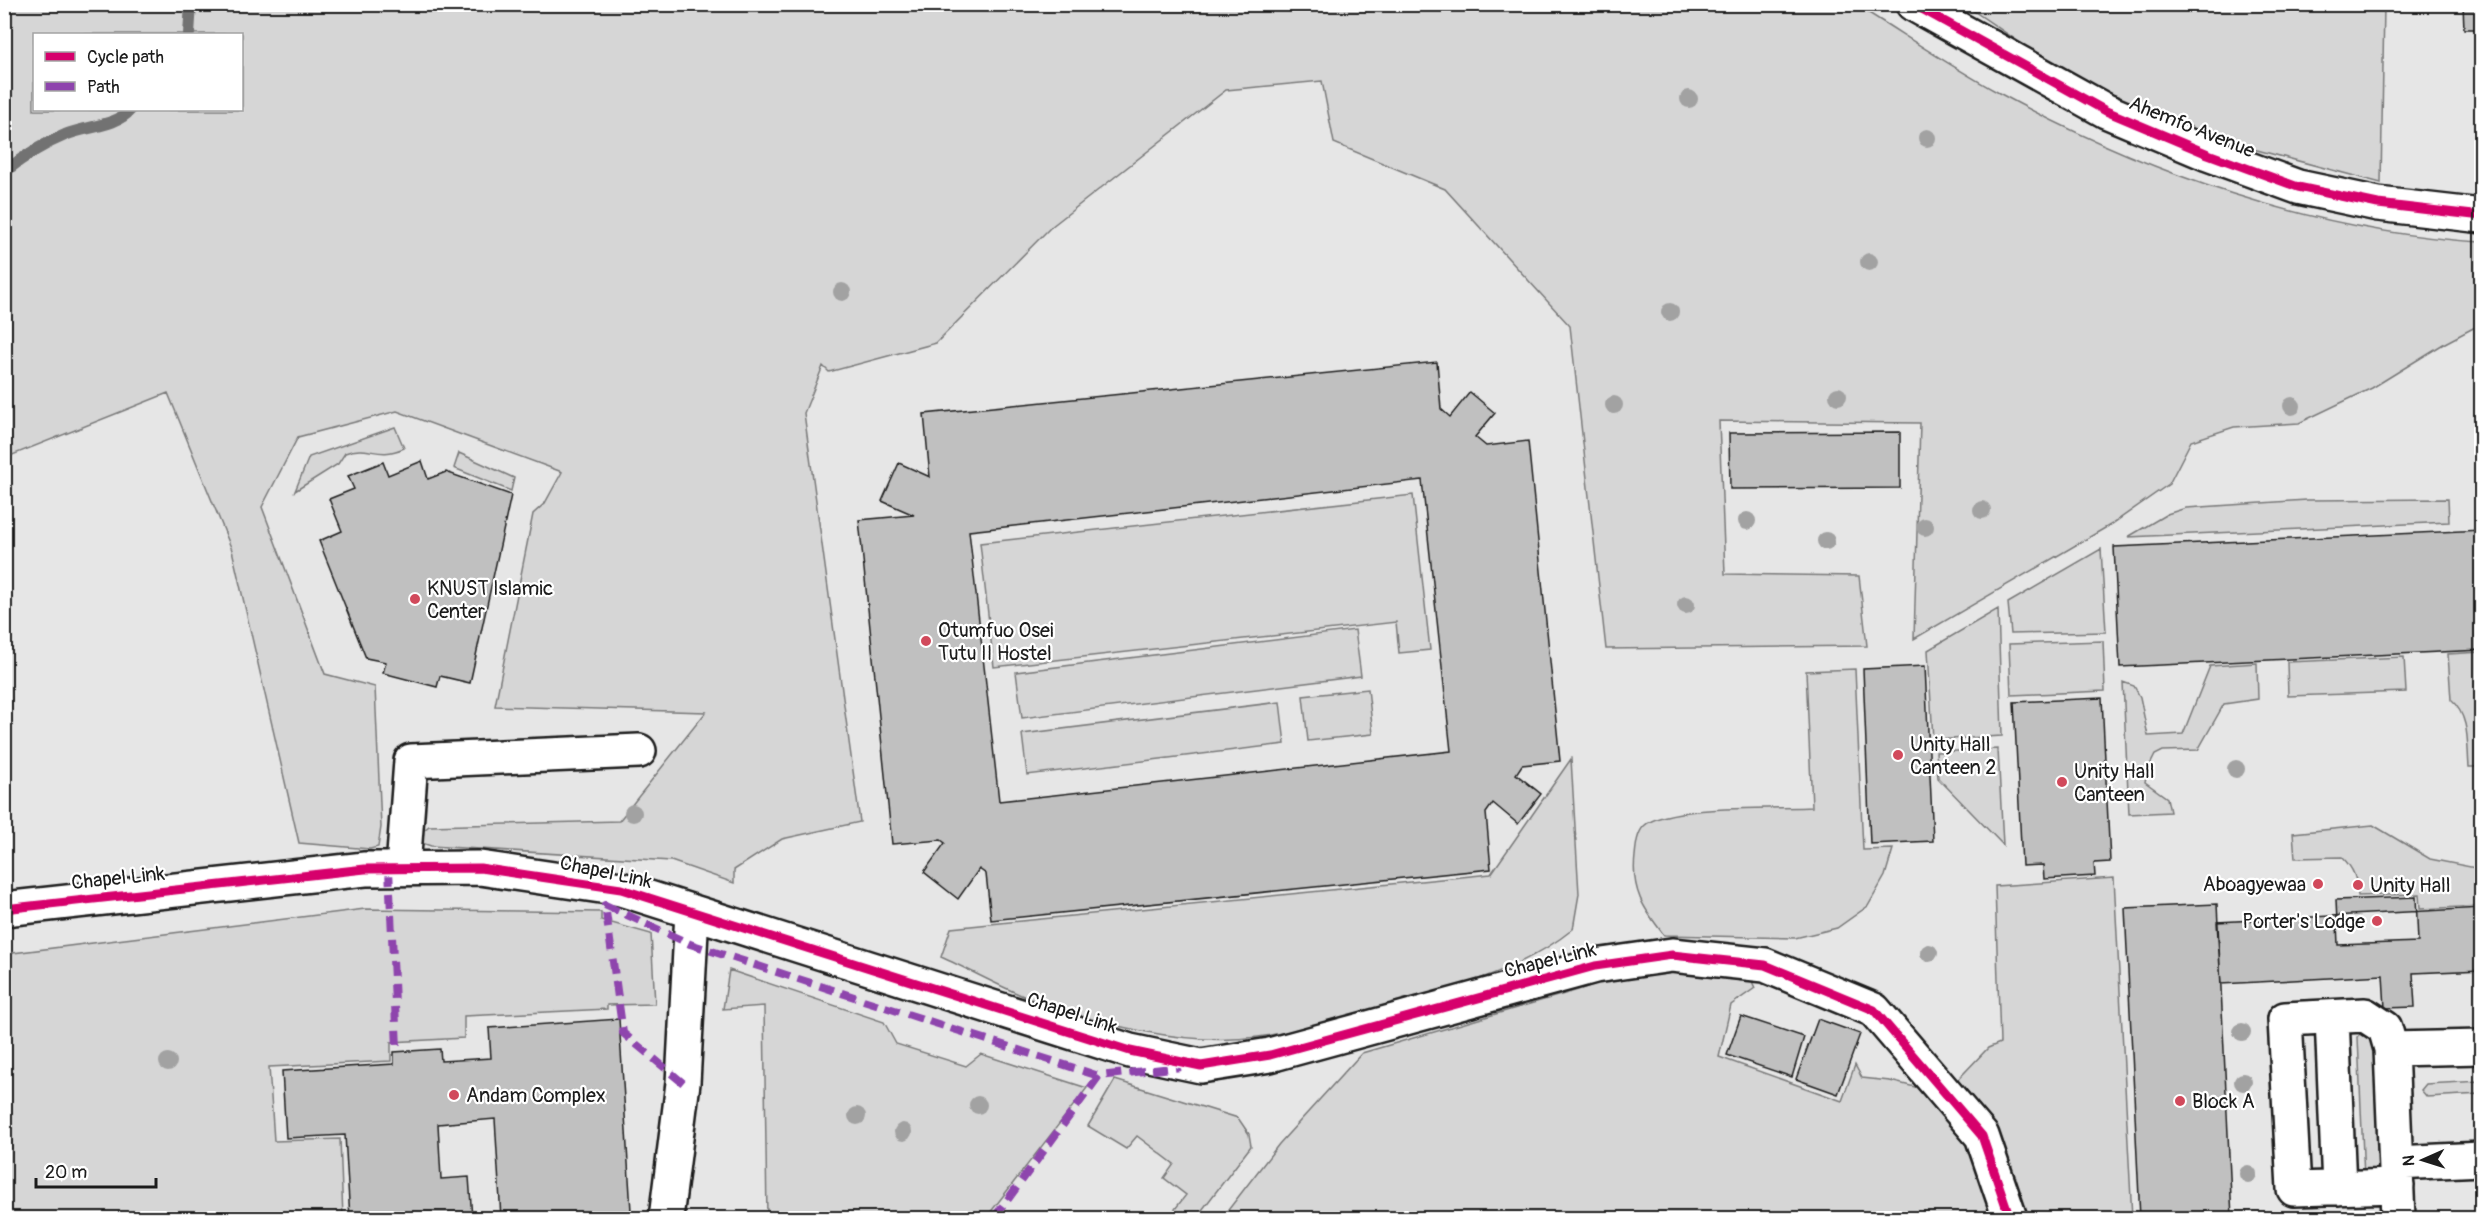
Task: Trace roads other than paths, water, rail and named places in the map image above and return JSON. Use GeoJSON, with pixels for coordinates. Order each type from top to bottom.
{"type":"FeatureCollection","features":[{"type":"Feature","properties":{"kind":"street","name":"Ahemfo Avenue"},"geometry":{"type":"LineString","coordinates":[[1913,4],[2106,111],[2208,154],[2310,189],[2378,204],[2481,216]]}},
{"type":"Feature","properties":{"kind":"street"},"geometry":{"type":"LineString","coordinates":[[403,868],[411,761],[639,752]]}},
{"type":"Feature","properties":{"kind":"street","name":"Chapel Link"},"geometry":{"type":"LineString","coordinates":[[4,909],[353,870],[480,868],[621,889],[1130,1051],[1201,1066],[1270,1055],[1595,966],[1672,955],[1765,965],[1874,1010],[1982,1136],[2010,1218]]}},
{"type":"Feature","properties":{"kind":"street"},"geometry":{"type":"LineString","coordinates":[[666,1218],[683,1083],[692,912]]}},
{"type":"Feature","properties":{"kind":"street"},"geometry":{"type":"LineString","coordinates":[[2398,1218],[2396,1174],[2391,1049],[2385,1028],[2365,1015],[2285,1020],[2294,1189],[2339,1188],[2396,1174],[2481,1159]]}},
{"type":"Feature","properties":{"kind":"street"},"geometry":{"type":"LineString","coordinates":[[2332,1017],[2339,1188]]}},
{"type":"Feature","properties":{"kind":"street"},"geometry":{"type":"LineString","coordinates":[[2391,1049],[2481,1047]]}},
{"type":"Feature","properties":{"kind":"waterway"},"geometry":{"type":"LineString","coordinates":[[189,33],[191,4]]}},
{"type":"Feature","properties":{"kind":"waterway"},"geometry":{"type":"LineString","coordinates":[[4,172],[49,142],[73,132],[117,120],[129,111]]}},
{"type":"Feature","properties":{"kind":"place","name":"KNUST Islamic Center"},"geometry":{"type":"Point","coordinates":[415,599]}},
{"type":"Feature","properties":{"kind":"place","name":"Otumfuo Osei Tutu II Hostel"},"geometry":{"type":"Point","coordinates":[926,641]}},
{"type":"Feature","properties":{"kind":"place","name":"Unity Hall Canteen 2"},"geometry":{"type":"Point","coordinates":[1898,755]}},
{"type":"Feature","properties":{"kind":"place","name":"Unity Hall Canteen"},"geometry":{"type":"Point","coordinates":[2062,782]}},
{"type":"Feature","properties":{"kind":"place","name":"Aboagyewaa"},"geometry":{"type":"Point","coordinates":[2318,884]}},
{"type":"Feature","properties":{"kind":"place","name":"Unity Hall"},"geometry":{"type":"Point","coordinates":[2358,885]}},
{"type":"Feature","properties":{"kind":"place","name":"Porter's Lodge"},"geometry":{"type":"Point","coordinates":[2377,921]}},
{"type":"Feature","properties":{"kind":"place","name":"Andam Complex"},"geometry":{"type":"Point","coordinates":[454,1095]}},
{"type":"Feature","properties":{"kind":"place","name":"Block A"},"geometry":{"type":"Point","coordinates":[2180,1101]}}]}
